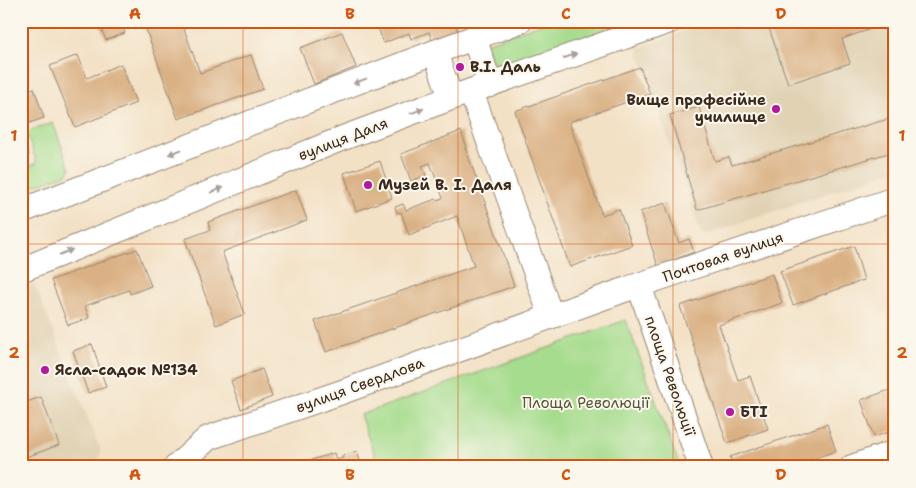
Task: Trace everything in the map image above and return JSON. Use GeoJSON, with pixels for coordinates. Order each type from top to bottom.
{"type":"FeatureCollection","features":[{"type":"Feature","properties":{"kind":"street"},"geometry":{"type":"LineString","coordinates":[[21,211],[520,21]]}},
{"type":"Feature","properties":{"kind":"street","name":"вулиця Даля"},"geometry":{"type":"LineString","coordinates":[[21,270],[343,138],[670,21]]}},
{"type":"Feature","properties":{"kind":"street"},"geometry":{"type":"LineString","coordinates":[[474,37],[471,91],[551,316]]}},
{"type":"Feature","properties":{"kind":"street"},"geometry":{"type":"LineString","coordinates":[[435,52],[471,91]]}},
{"type":"Feature","properties":{"kind":"street","name":"Почтовая вулиця"},"geometry":{"type":"LineString","coordinates":[[551,316],[895,199]]}},
{"type":"Feature","properties":{"kind":"street","name":"площа Революції"},"geometry":{"type":"LineString","coordinates":[[639,285],[701,467]]}},
{"type":"Feature","properties":{"kind":"street","name":"вулиця Свердлова"},"geometry":{"type":"LineString","coordinates":[[176,467],[208,438],[342,392],[551,316]]}},
{"type":"Feature","properties":{"kind":"street"},"geometry":{"type":"LineString","coordinates":[[852,467],[895,452]]}},
{"type":"Feature","properties":{"kind":"shaded area","name":"Вище професійне училище"},"geometry":{"type":"Polygon","coordinates":[[[714,21],[895,21],[895,170],[702,236],[637,48],[714,21]]]}},
{"type":"Feature","properties":{"kind":"shaded area","name":"Ясла-садок №134"},"geometry":{"type":"Polygon","coordinates":[[[34,283],[101,451],[95,467],[21,467],[21,288],[34,283]]]}},
{"type":"Feature","properties":{"kind":"green space"},"geometry":{"type":"Polygon","coordinates":[[[549,21],[633,21],[495,69],[486,43],[549,21]]]}},
{"type":"Feature","properties":{"kind":"green space"},"geometry":{"type":"Polygon","coordinates":[[[53,123],[70,169],[68,174],[21,190],[21,169],[37,163],[26,132],[53,123]]]}},
{"type":"Feature","properties":{"kind":"green space","name":"Площа Революції"},"geometry":{"type":"Polygon","coordinates":[[[626,320],[680,467],[379,467],[360,415],[626,320]]]}},
{"type":"Feature","properties":{"kind":"building"},"geometry":{"type":"Polygon","coordinates":[[[98,21],[121,21],[125,33],[106,40],[98,21]]]}},
{"type":"Feature","properties":{"kind":"building"},"geometry":{"type":"Polygon","coordinates":[[[143,21],[181,21],[200,73],[251,55],[263,89],[178,119],[143,21]]]}},
{"type":"Feature","properties":{"kind":"building"},"geometry":{"type":"Polygon","coordinates":[[[375,21],[460,21],[455,23],[458,33],[433,43],[429,32],[411,39],[409,33],[384,43],[375,21]]]}},
{"type":"Feature","properties":{"kind":"building"},"geometry":{"type":"Polygon","coordinates":[[[894,21],[842,39],[850,63],[788,84],[767,22],[894,21]]]}},
{"type":"Feature","properties":{"kind":"building"},"geometry":{"type":"Polygon","coordinates":[[[342,32],[356,67],[314,84],[300,48],[342,32]]]}},
{"type":"Feature","properties":{"kind":"building"},"geometry":{"type":"Polygon","coordinates":[[[78,55],[87,78],[121,64],[136,103],[75,127],[50,66],[78,55]]]}},
{"type":"Feature","properties":{"kind":"building"},"geometry":{"type":"Polygon","coordinates":[[[640,67],[650,94],[569,122],[602,215],[619,209],[632,245],[570,267],[515,111],[640,67]]]}},
{"type":"Feature","properties":{"kind":"building"},"geometry":{"type":"Polygon","coordinates":[[[34,88],[44,118],[21,126],[21,92],[34,88]]]}},
{"type":"Feature","properties":{"kind":"building"},"geometry":{"type":"Polygon","coordinates":[[[699,107],[715,161],[729,157],[732,165],[895,117],[895,151],[697,210],[670,115],[699,107]]]}},
{"type":"Feature","properties":{"kind":"building"},"geometry":{"type":"Polygon","coordinates":[[[461,131],[467,148],[465,148],[514,286],[326,352],[315,321],[474,266],[457,216],[409,235],[401,212],[397,213],[395,207],[403,204],[406,210],[443,198],[430,163],[422,166],[426,175],[411,181],[401,154],[461,131]]]}},
{"type":"Feature","properties":{"kind":"building"},"geometry":{"type":"Polygon","coordinates":[[[21,135],[29,155],[21,158],[21,135]]]}},
{"type":"Feature","properties":{"kind":"building"},"geometry":{"type":"Polygon","coordinates":[[[380,161],[392,198],[356,211],[344,173],[380,161]]]}},
{"type":"Feature","properties":{"kind":"building"},"geometry":{"type":"Polygon","coordinates":[[[296,190],[307,220],[222,252],[245,314],[216,325],[185,239],[210,230],[208,222],[296,190]]]}},
{"type":"Feature","properties":{"kind":"building"},"geometry":{"type":"Polygon","coordinates":[[[665,203],[679,243],[689,239],[694,252],[658,266],[640,212],[665,203]]]}},
{"type":"Feature","properties":{"kind":"building"},"geometry":{"type":"Polygon","coordinates":[[[854,246],[864,280],[793,305],[780,271],[854,246]]]}},
{"type":"Feature","properties":{"kind":"building"},"geometry":{"type":"Polygon","coordinates":[[[137,249],[151,286],[130,294],[129,290],[85,306],[89,318],[68,325],[51,280],[137,249]]]}},
{"type":"Feature","properties":{"kind":"building"},"geometry":{"type":"Polygon","coordinates":[[[772,274],[782,303],[719,325],[738,380],[750,376],[768,429],[727,443],[680,306],[772,274]]]}},
{"type":"Feature","properties":{"kind":"building"},"geometry":{"type":"Polygon","coordinates":[[[92,344],[106,387],[88,393],[73,351],[92,344]]]}},
{"type":"Feature","properties":{"kind":"building"},"geometry":{"type":"Polygon","coordinates":[[[262,369],[272,397],[241,409],[231,381],[262,369]]]}},
{"type":"Feature","properties":{"kind":"building"},"geometry":{"type":"Polygon","coordinates":[[[895,388],[895,430],[874,437],[861,400],[895,388]]]}},
{"type":"Feature","properties":{"kind":"building"},"geometry":{"type":"Polygon","coordinates":[[[41,397],[59,445],[26,457],[21,444],[21,404],[41,397]]]}},
{"type":"Feature","properties":{"kind":"building"},"geometry":{"type":"Polygon","coordinates":[[[827,424],[836,451],[788,467],[733,467],[730,457],[827,424]]]}},
{"type":"Feature","properties":{"kind":"building"},"geometry":{"type":"Polygon","coordinates":[[[357,451],[362,467],[306,467],[305,462],[334,453],[336,460],[357,451]]]}},
{"type":"Feature","properties":{"kind":"place","name":"В.І. Даль"},"geometry":{"type":"Point","coordinates":[460,67]}},
{"type":"Feature","properties":{"kind":"place","name":"Вище професійне училище"},"geometry":{"type":"Point","coordinates":[776,109]}},
{"type":"Feature","properties":{"kind":"place","name":"Музей В. І. Даля"},"geometry":{"type":"Point","coordinates":[368,185]}},
{"type":"Feature","properties":{"kind":"place","name":"Ясла-садок №134"},"geometry":{"type":"Point","coordinates":[45,370]}},
{"type":"Feature","properties":{"kind":"place","name":"БТІ"},"geometry":{"type":"Point","coordinates":[730,412]}}]}
